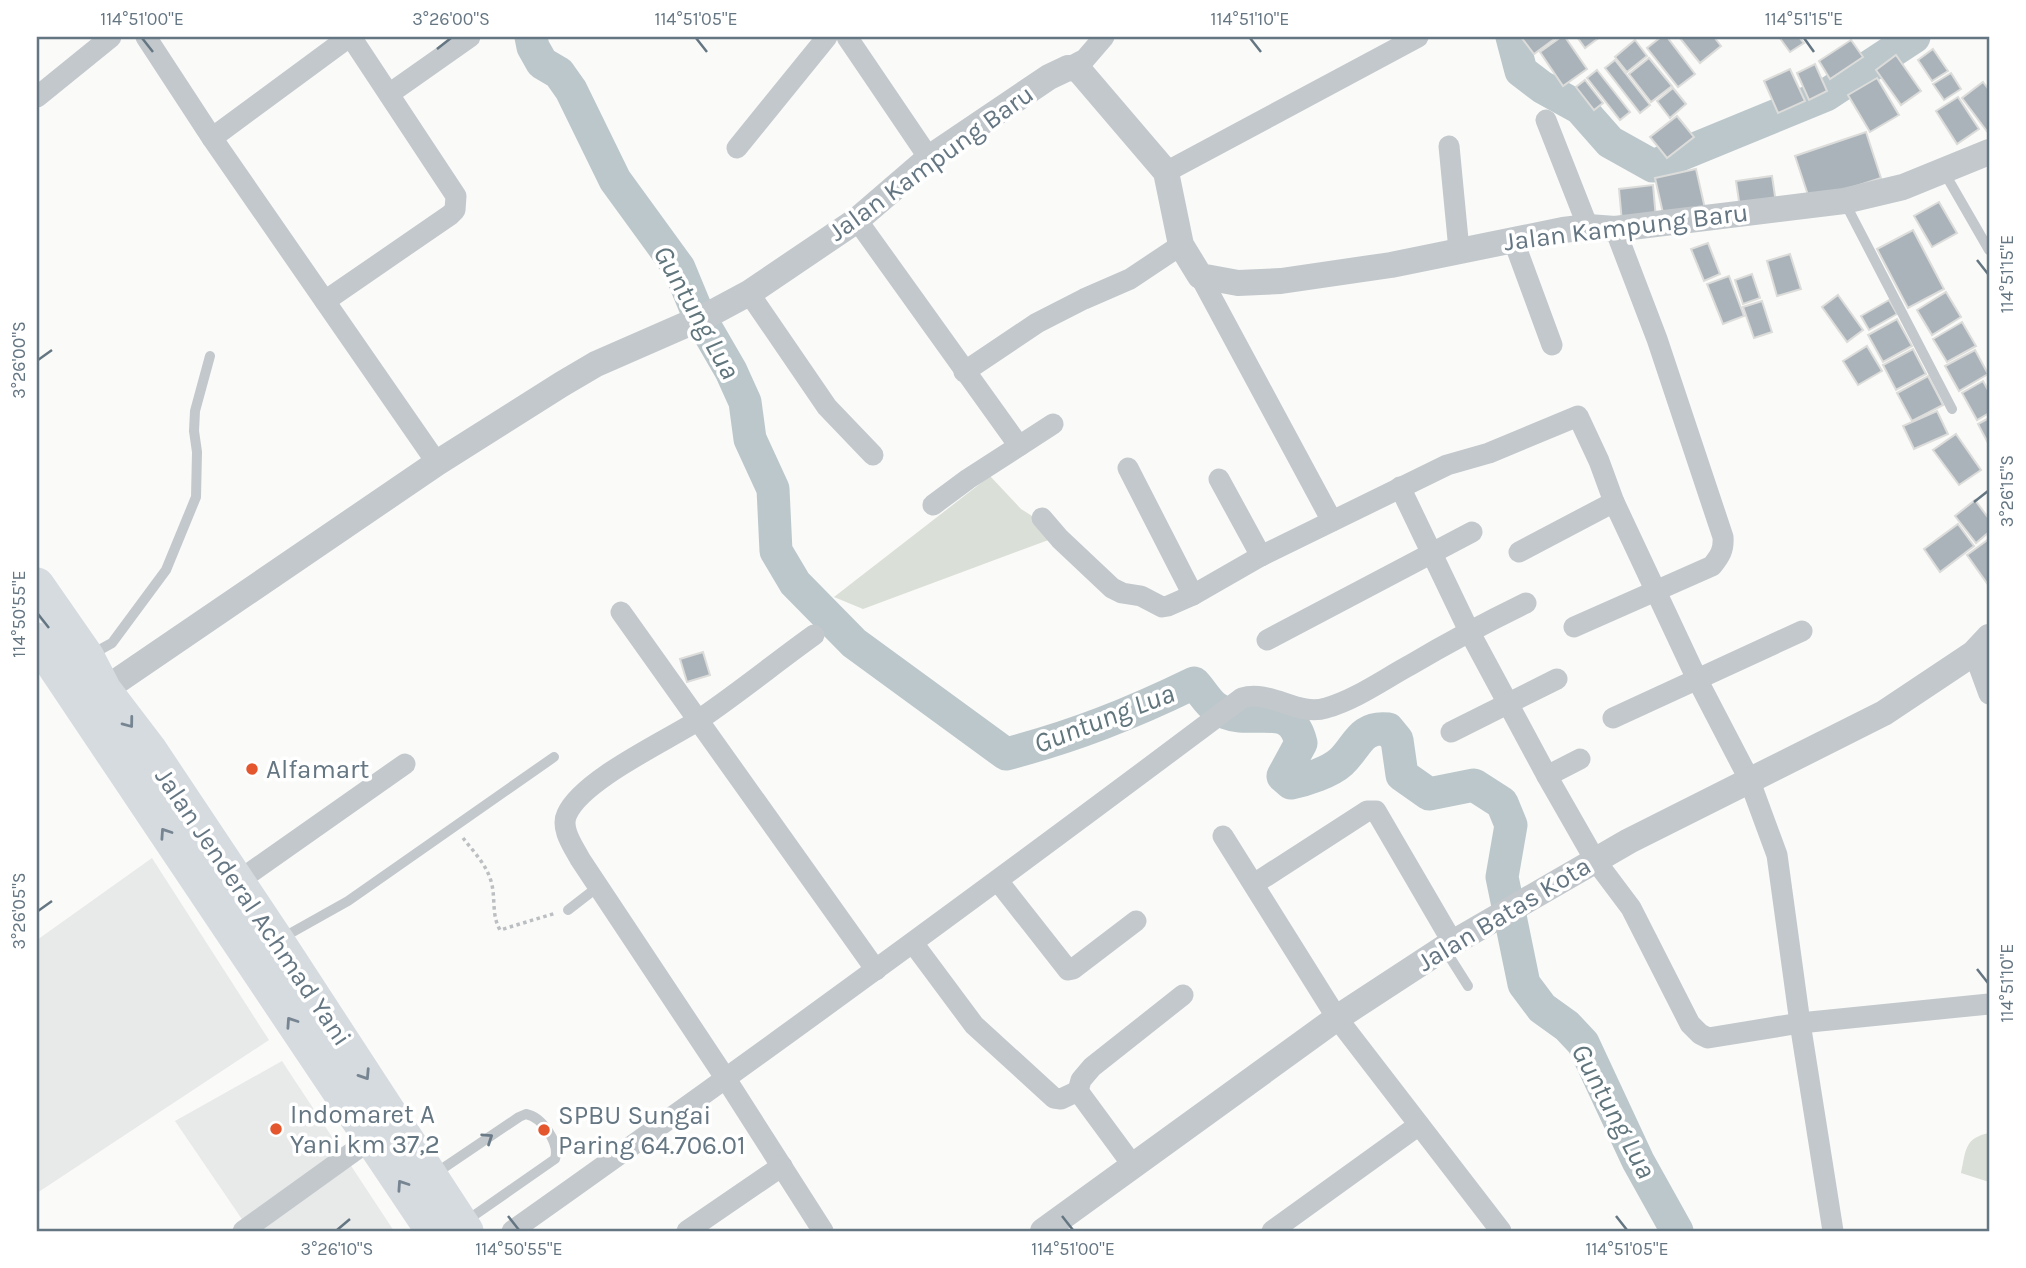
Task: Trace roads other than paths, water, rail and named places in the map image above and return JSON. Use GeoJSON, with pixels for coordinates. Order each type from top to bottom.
{"type":"FeatureCollection","features":[{"type":"Feature","properties":{"kind":"highway","name":"Jalan Jenderal Achmad Yani"},"geometry":{"type":"LineString","coordinates":[[37,585],[87,657],[104,690],[149,749],[431,1176],[454,1229]]}},
{"type":"Feature","properties":{"kind":"highway","name":"Jalan Jenderal Achmad Yani"},"geometry":{"type":"LineString","coordinates":[[37,640],[371,1139],[454,1229]]}},
{"type":"Feature","properties":{"kind":"street"},"geometry":{"type":"LineString","coordinates":[[37,97],[111,37]]}},
{"type":"Feature","properties":{"kind":"street"},"geometry":{"type":"LineString","coordinates":[[146,37],[212,138],[437,463]]}},
{"type":"Feature","properties":{"kind":"street"},"geometry":{"type":"LineString","coordinates":[[212,138],[350,37],[456,196],[455,210],[325,301]]}},
{"type":"Feature","properties":{"kind":"street"},"geometry":{"type":"LineString","coordinates":[[389,94],[470,37]]}},
{"type":"Feature","properties":{"kind":"street"},"geometry":{"type":"LineString","coordinates":[[737,148],[827,37]]}},
{"type":"Feature","properties":{"kind":"street"},"geometry":{"type":"LineString","coordinates":[[847,37],[929,159]]}},
{"type":"Feature","properties":{"kind":"street"},"geometry":{"type":"LineString","coordinates":[[1068,68],[1085,59],[1104,37]]}},
{"type":"Feature","properties":{"kind":"street"},"geometry":{"type":"LineString","coordinates":[[1166,172],[1418,37]]}},
{"type":"Feature","properties":{"kind":"street"},"geometry":{"type":"LineString","coordinates":[[1068,68],[1079,69],[1166,172],[1181,245],[1332,521]]}},
{"type":"Feature","properties":{"kind":"street","name":"Jalan Kampung Baru"},"geometry":{"type":"LineString","coordinates":[[104,690],[437,463],[596,364],[680,328],[749,293],[857,220],[929,159],[1049,77],[1068,68]]}},
{"type":"Feature","properties":{"kind":"street"},"geometry":{"type":"LineString","coordinates":[[1546,120],[1588,227]]}},
{"type":"Feature","properties":{"kind":"street"},"geometry":{"type":"LineString","coordinates":[[1449,146],[1459,250]]}},
{"type":"Feature","properties":{"kind":"street","name":"Jalan Kampung Baru"},"geometry":{"type":"LineString","coordinates":[[1200,276],[1238,283],[1281,281],[1391,265],[1513,239],[1588,227],[1615,229],[1844,201],[1903,187],[1989,152]]}},
{"type":"Feature","properties":{"kind":"street"},"geometry":{"type":"LineString","coordinates":[[857,220],[1019,446]]}},
{"type":"Feature","properties":{"kind":"street"},"geometry":{"type":"LineString","coordinates":[[1574,627],[1712,566],[1721,556],[1723,537],[1657,339],[1615,229]]}},
{"type":"Feature","properties":{"kind":"street"},"geometry":{"type":"LineString","coordinates":[[1513,239],[1552,345]]}},
{"type":"Feature","properties":{"kind":"street"},"geometry":{"type":"LineString","coordinates":[[964,372],[1037,323],[1130,279],[1181,245]]}},
{"type":"Feature","properties":{"kind":"street"},"geometry":{"type":"LineString","coordinates":[[749,293],[827,407],[873,455]]}},
{"type":"Feature","properties":{"kind":"street"},"geometry":{"type":"LineString","coordinates":[[1042,519],[1112,588],[1122,593],[1141,596],[1162,607],[1193,595],[1261,556],[1447,464],[1489,453],[1578,416],[1655,590],[1749,779],[1777,855],[1833,1231]]}},
{"type":"Feature","properties":{"kind":"street"},"geometry":{"type":"LineString","coordinates":[[933,505],[1053,424]]}},
{"type":"Feature","properties":{"kind":"street"},"geometry":{"type":"LineString","coordinates":[[1128,468],[1193,595]]}},
{"type":"Feature","properties":{"kind":"street"},"geometry":{"type":"LineString","coordinates":[[1219,479],[1261,556]]}},
{"type":"Feature","properties":{"kind":"street"},"geometry":{"type":"LineString","coordinates":[[1400,487],[1469,631],[1547,776],[1595,860],[1631,908],[1690,1024],[1700,1034],[1708,1038],[1800,1023],[1989,1004]]}},
{"type":"Feature","properties":{"kind":"street"},"geometry":{"type":"LineString","coordinates":[[1519,552],[1614,502]]}},
{"type":"Feature","properties":{"kind":"street"},"geometry":{"type":"LineString","coordinates":[[1267,640],[1472,532]]}},
{"type":"Feature","properties":{"kind":"street"},"geometry":{"type":"LineString","coordinates":[[512,1231],[998,881],[1242,698],[1252,695],[1297,707],[1322,709],[1348,700],[1469,631],[1526,603]]}},
{"type":"Feature","properties":{"kind":"street"},"geometry":{"type":"LineString","coordinates":[[621,612],[876,970]]}},
{"type":"Feature","properties":{"kind":"street"},"geometry":{"type":"LineString","coordinates":[[1613,718],[1801,631]]}},
{"type":"Feature","properties":{"kind":"street"},"geometry":{"type":"LineString","coordinates":[[814,635],[698,720],[601,780],[574,802],[565,818],[567,834],[580,859],[823,1231]]}},
{"type":"Feature","properties":{"kind":"street"},"geometry":{"type":"LineString","coordinates":[[1982,645],[1989,694]]}},
{"type":"Feature","properties":{"kind":"street","name":"Jalan Batas Kota"},"geometry":{"type":"LineString","coordinates":[[1042,1231],[1337,1018],[1448,946],[1595,860],[1749,779],[1884,713],[1982,645]]}},
{"type":"Feature","properties":{"kind":"street"},"geometry":{"type":"LineString","coordinates":[[1451,732],[1557,679]]}},
{"type":"Feature","properties":{"kind":"street"},"geometry":{"type":"LineString","coordinates":[[1547,776],[1580,759]]}},
{"type":"Feature","properties":{"kind":"street"},"geometry":{"type":"LineString","coordinates":[[237,882],[405,764]]}},
{"type":"Feature","properties":{"kind":"street"},"geometry":{"type":"LineString","coordinates":[[1254,884],[1367,811],[1376,811],[1448,946]]}},
{"type":"Feature","properties":{"kind":"street"},"geometry":{"type":"LineString","coordinates":[[1223,836],[1337,1018],[1501,1231]]}},
{"type":"Feature","properties":{"kind":"street"},"geometry":{"type":"LineString","coordinates":[[998,881],[1068,970],[1073,969],[1136,921]]}},
{"type":"Feature","properties":{"kind":"street"},"geometry":{"type":"LineString","coordinates":[[913,943],[974,1025],[1048,1095],[1061,1099],[1078,1091],[1081,1080],[1092,1067],[1183,995]]}},
{"type":"Feature","properties":{"kind":"street"},"geometry":{"type":"LineString","coordinates":[[1078,1091],[1094,1109],[1134,1167]]}},
{"type":"Feature","properties":{"kind":"street"},"geometry":{"type":"LineString","coordinates":[[1272,1231],[1419,1125]]}},
{"type":"Feature","properties":{"kind":"street"},"geometry":{"type":"LineString","coordinates":[[243,1231],[371,1139]]}},
{"type":"Feature","properties":{"kind":"street"},"geometry":{"type":"LineString","coordinates":[[687,1231],[782,1166]]}},
{"type":"Feature","properties":{"kind":"lane"},"geometry":{"type":"LineString","coordinates":[[1944,172],[1989,250]]}},
{"type":"Feature","properties":{"kind":"lane"},"geometry":{"type":"LineString","coordinates":[[1844,201],[1952,409]]}},
{"type":"Feature","properties":{"kind":"lane"},"geometry":{"type":"LineString","coordinates":[[87,657],[112,643],[166,570],[196,497],[195,411],[210,356]]}},
{"type":"Feature","properties":{"kind":"lane"},"geometry":{"type":"LineString","coordinates":[[277,941],[348,901],[554,758]]}},
{"type":"Feature","properties":{"kind":"lane"},"geometry":{"type":"LineString","coordinates":[[568,910],[598,886]]}},
{"type":"Feature","properties":{"kind":"lane"},"geometry":{"type":"LineString","coordinates":[[1448,946],[1468,986]]}},
{"type":"Feature","properties":{"kind":"lane"},"geometry":{"type":"LineString","coordinates":[[431,1176],[526,1114],[539,1120],[556,1147],[555,1159],[454,1229]]}},
{"type":"Feature","properties":{"kind":"waterway","name":"Guntung Lua"},"geometry":{"type":"LineString","coordinates":[[531,37],[542,63],[559,73],[571,90],[615,180],[679,268],[698,314],[731,371],[745,402],[750,439],[773,489],[776,551],[795,583],[854,643],[1006,754],[1102,723],[1194,683],[1213,706],[1229,714],[1278,717],[1288,721],[1296,729],[1301,743],[1283,776],[1291,783],[1331,769],[1347,756],[1365,734],[1388,729],[1397,740],[1402,775],[1429,794],[1474,785],[1502,803],[1511,825],[1502,877],[1524,984],[1542,1008],[1567,1026],[1583,1043],[1638,1161],[1677,1231]]}},
{"type":"Feature","properties":{"kind":"waterway"},"geometry":{"type":"LineString","coordinates":[[1512,37],[1521,71],[1542,87],[1580,108],[1610,142],[1653,166],[1826,95],[1914,37]]}},
{"type":"Feature","properties":{"kind":"place","name":"Alfamart"},"geometry":{"type":"Point","coordinates":[252,769]}},
{"type":"Feature","properties":{"kind":"place","name":"Indomaret A Yani km 37,2"},"geometry":{"type":"Point","coordinates":[276,1129]}},
{"type":"Feature","properties":{"kind":"place","name":"SPBU Sungai Paring 64.706.01"},"geometry":{"type":"Point","coordinates":[544,1130]}}]}
